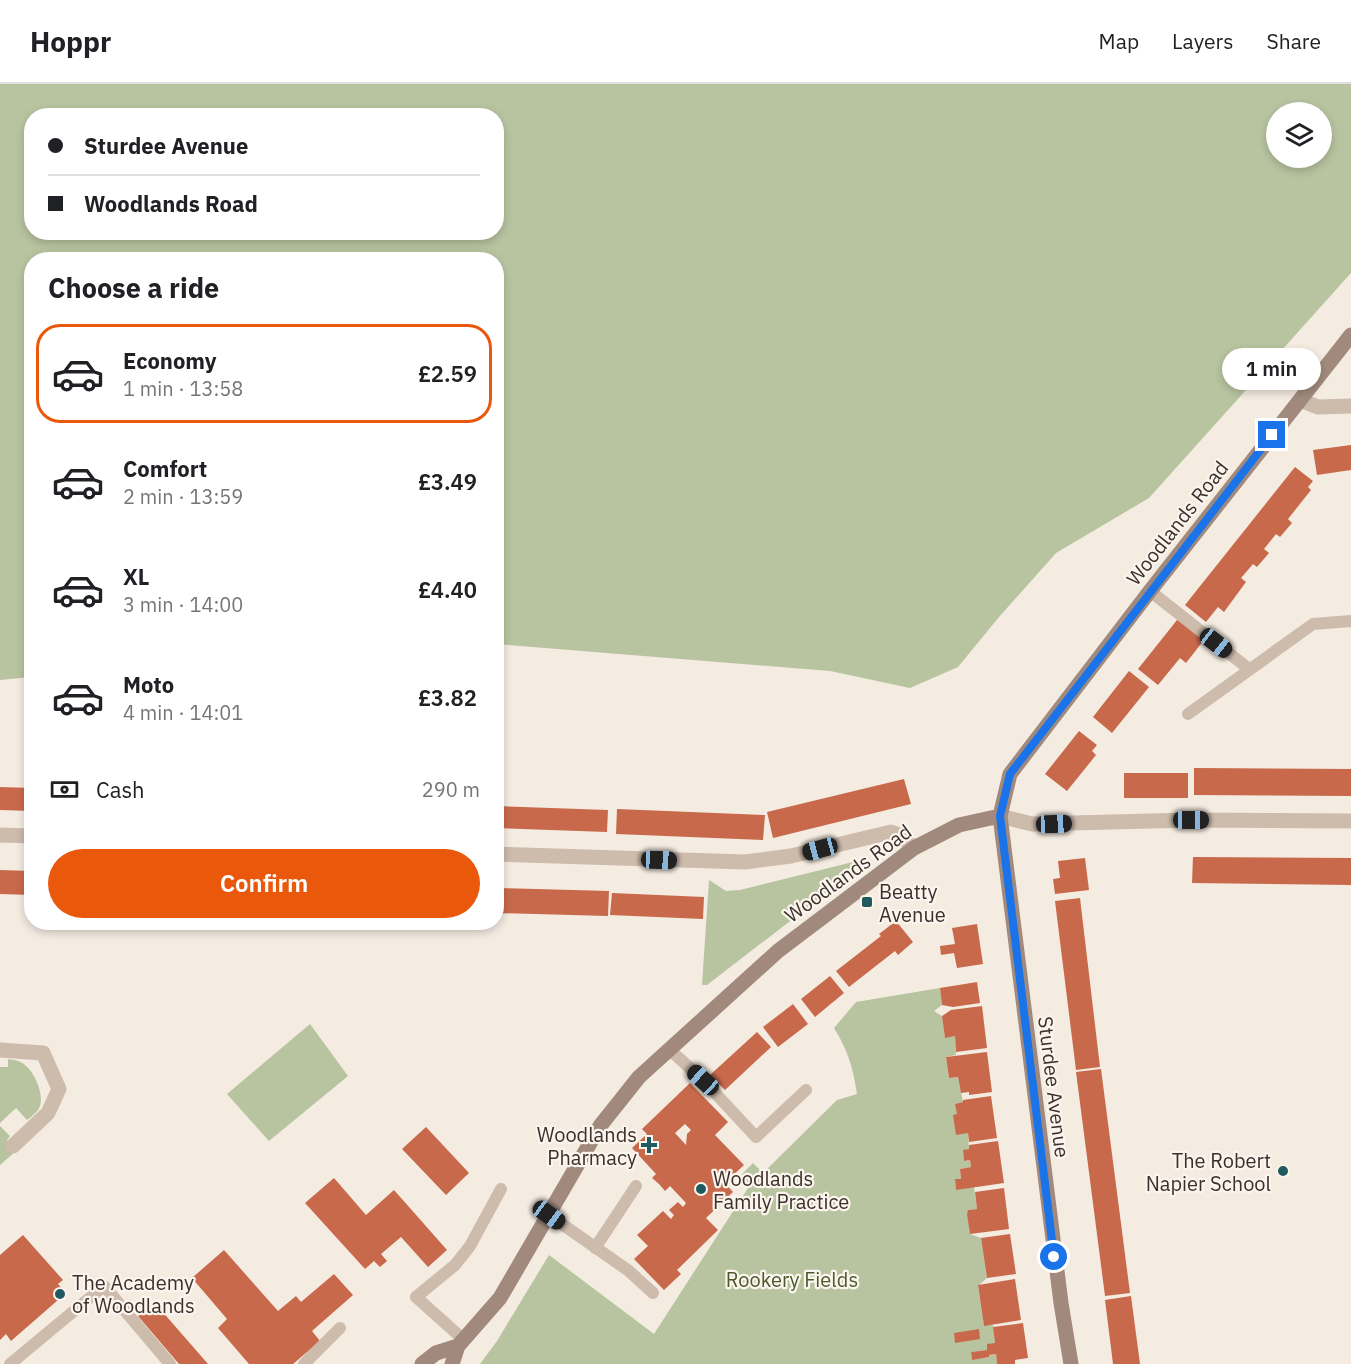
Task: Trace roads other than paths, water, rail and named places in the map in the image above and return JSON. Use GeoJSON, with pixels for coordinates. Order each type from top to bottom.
{"type":"FeatureCollection","features":[{"type":"Feature","properties":{"kind":"street","name":"Woodlands Road"},"geometry":{"type":"LineString","coordinates":[[452,1364],[461,1343],[500,1298],[600,1126],[639,1077],[778,951],[914,848],[959,825],[1000,816],[1010,774],[1351,335]]}},
{"type":"Feature","properties":{"kind":"street"},"geometry":{"type":"LineString","coordinates":[[1300,400],[1318,407],[1351,406]]}},
{"type":"Feature","properties":{"kind":"street"},"geometry":{"type":"LineString","coordinates":[[1000,816],[1032,824],[1191,820],[1351,821]]}},
{"type":"Feature","properties":{"kind":"street","name":"Sturdee Avenue"},"geometry":{"type":"LineString","coordinates":[[1000,816],[1060,1303],[1071,1364]]}},
{"type":"Feature","properties":{"kind":"street"},"geometry":{"type":"LineString","coordinates":[[504,854],[745,862],[791,856],[891,832],[899,835],[914,848]]}},
{"type":"Feature","properties":{"kind":"street"},"geometry":{"type":"LineString","coordinates":[[0,835],[24,836]]}},
{"type":"Feature","properties":{"kind":"street"},"geometry":{"type":"LineString","coordinates":[[0,1050],[42,1052],[59,1089],[48,1113],[13,1146]]}},
{"type":"Feature","properties":{"kind":"street","name":"Woodlands Road"},"geometry":{"type":"LineString","coordinates":[[422,1364],[436,1353],[461,1343]]}},
{"type":"Feature","properties":{"kind":"lane"},"geometry":{"type":"LineString","coordinates":[[1150,591],[1249,669]]}},
{"type":"Feature","properties":{"kind":"lane"},"geometry":{"type":"LineString","coordinates":[[1188,714],[1313,624],[1351,621]]}},
{"type":"Feature","properties":{"kind":"lane"},"geometry":{"type":"LineString","coordinates":[[669,1049],[703,1080],[756,1137],[806,1090]]}},
{"type":"Feature","properties":{"kind":"lane"},"geometry":{"type":"LineString","coordinates":[[595,1248],[636,1186]]}},
{"type":"Feature","properties":{"kind":"lane"},"geometry":{"type":"LineString","coordinates":[[461,1343],[416,1297],[454,1265],[470,1246],[501,1188]]}},
{"type":"Feature","properties":{"kind":"lane"},"geometry":{"type":"LineString","coordinates":[[549,1215],[629,1271],[653,1293]]}},
{"type":"Feature","properties":{"kind":"lane"},"geometry":{"type":"LineString","coordinates":[[10,1364],[105,1286],[170,1364]]}},
{"type":"Feature","properties":{"kind":"lane"},"geometry":{"type":"LineString","coordinates":[[304,1364],[340,1328]]}},
{"type":"Feature","properties":{"kind":"place","name":"Beatty Avenue"},"geometry":{"type":"Point","coordinates":[867,902]}},
{"type":"Feature","properties":{"kind":"place","name":"Woodlands Pharmacy"},"geometry":{"type":"Point","coordinates":[649,1145]}},
{"type":"Feature","properties":{"kind":"place","name":"The Robert Napier School"},"geometry":{"type":"Point","coordinates":[1283,1171]}},
{"type":"Feature","properties":{"kind":"place","name":"Woodlands Family Practice"},"geometry":{"type":"Point","coordinates":[701,1189]}},
{"type":"Feature","properties":{"kind":"place","name":"The Academy of Woodlands"},"geometry":{"type":"Point","coordinates":[60,1294]}},
{"type":"Feature","properties":{"kind":"park label","name":"Rookery Fields"},"geometry":{"type":"Point","coordinates":[792,1279]}}]}
